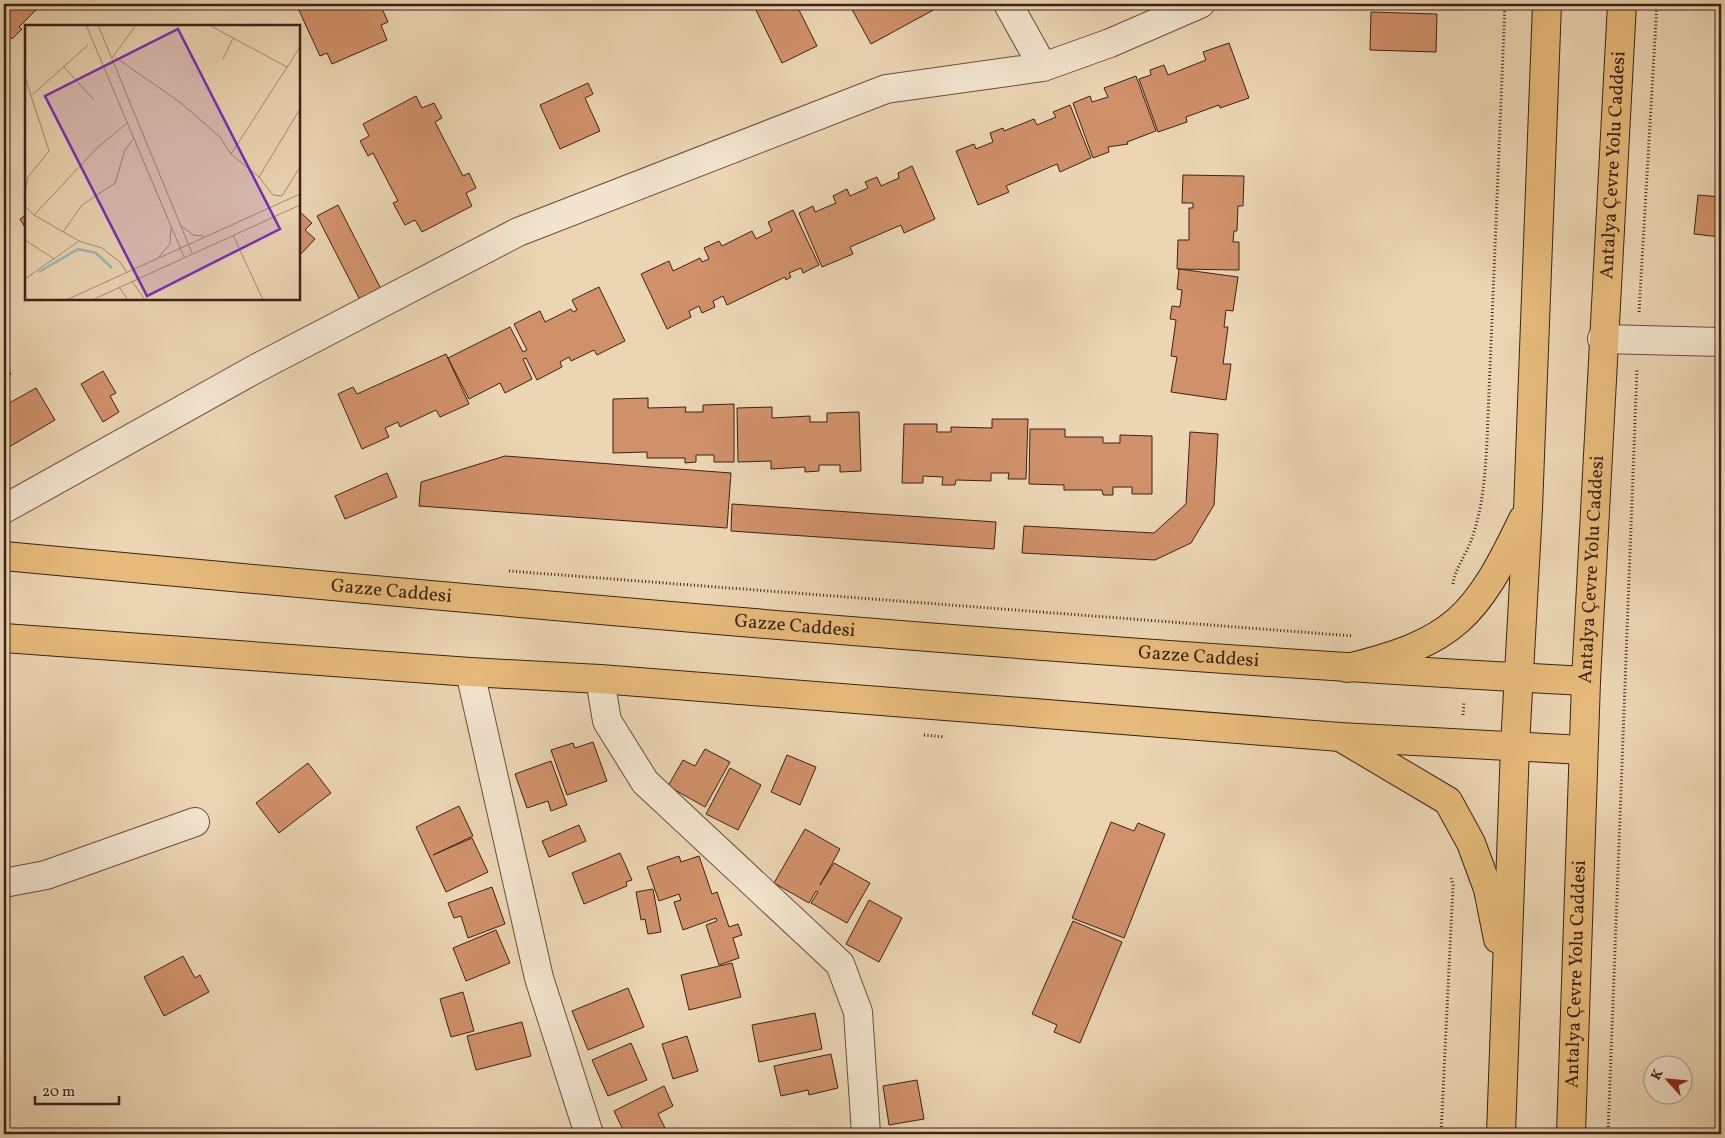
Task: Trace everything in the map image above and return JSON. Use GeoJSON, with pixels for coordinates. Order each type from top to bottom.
{"type":"FeatureCollection","features":[{"type":"Feature","properties":{"kind":"main road"},"geometry":{"type":"LineString","coordinates":[[1501,1134],[1515,746],[1528,509],[1547,4]]}},
{"type":"Feature","properties":{"kind":"main road","name":"Antalya Çevre Yolu Caddesi"},"geometry":{"type":"LineString","coordinates":[[1571,1134],[1586,681],[1602,339],[1622,4]]}},
{"type":"Feature","properties":{"kind":"main road"},"geometry":{"type":"LineString","coordinates":[[1347,668],[1409,651],[1433,639],[1465,616],[1485,592],[1528,509]]}},
{"type":"Feature","properties":{"kind":"main road","name":"Gazze Caddesi"},"geometry":{"type":"LineString","coordinates":[[4,556],[482,600],[1347,668],[1586,681]]}},
{"type":"Feature","properties":{"kind":"main road"},"geometry":{"type":"LineString","coordinates":[[4,638],[470,672],[600,679],[1340,737],[1583,750]]}},
{"type":"Feature","properties":{"kind":"main road"},"geometry":{"type":"LineString","coordinates":[[1340,737],[1448,801],[1471,843],[1488,890],[1507,979]]}},
{"type":"Feature","properties":{"kind":"street"},"geometry":{"type":"LineString","coordinates":[[1008,4],[1043,68]]}},
{"type":"Feature","properties":{"kind":"street"},"geometry":{"type":"LineString","coordinates":[[4,509],[258,368],[518,232],[886,89],[1043,68],[1110,43],[1200,4]]}},
{"type":"Feature","properties":{"kind":"street"},"geometry":{"type":"LineString","coordinates":[[1602,339],[1721,342]]}},
{"type":"Feature","properties":{"kind":"street"},"geometry":{"type":"LineString","coordinates":[[470,672],[539,978],[589,1134]]}},
{"type":"Feature","properties":{"kind":"street"},"geometry":{"type":"LineString","coordinates":[[600,679],[606,721],[645,782],[840,964],[858,1012],[866,1134]]}},
{"type":"Feature","properties":{"kind":"street"},"geometry":{"type":"LineString","coordinates":[[4,883],[46,875],[195,822]]}},
{"type":"Feature","properties":{"kind":"path"},"geometry":{"type":"LineString","coordinates":[[1608,1134],[1616,970],[1638,340],[1657,4]]}},
{"type":"Feature","properties":{"kind":"path"},"geometry":{"type":"LineString","coordinates":[[504,571],[1358,635]]}},
{"type":"Feature","properties":{"kind":"path"},"geometry":{"type":"LineString","coordinates":[[915,734],[954,737]]}},
{"type":"Feature","properties":{"kind":"building"},"geometry":{"type":"Polygon","coordinates":[[[4,4],[42,4],[19,27],[22,29],[12,39],[6,33],[4,36],[4,4]]]}},
{"type":"Feature","properties":{"kind":"building"},"geometry":{"type":"Polygon","coordinates":[[[296,4],[380,4],[388,22],[381,25],[387,40],[332,64],[327,53],[320,56],[296,4]]]}},
{"type":"Feature","properties":{"kind":"building"},"geometry":{"type":"Polygon","coordinates":[[[753,4],[796,4],[817,46],[782,63],[753,4]]]}},
{"type":"Feature","properties":{"kind":"building"},"geometry":{"type":"Polygon","coordinates":[[[849,4],[935,4],[937,8],[871,44],[849,4]]]}},
{"type":"Feature","properties":{"kind":"building"},"geometry":{"type":"Polygon","coordinates":[[[1371,12],[1437,14],[1436,52],[1370,50],[1371,12]]]}},
{"type":"Feature","properties":{"kind":"building"},"geometry":{"type":"Polygon","coordinates":[[[1229,43],[1249,98],[1220,108],[1219,105],[1186,117],[1187,122],[1158,132],[1139,79],[1151,75],[1150,70],[1164,65],[1168,75],[1206,60],[1203,52],[1229,43]]]}},
{"type":"Feature","properties":{"kind":"building"},"geometry":{"type":"Polygon","coordinates":[[[1136,76],[1156,131],[1127,142],[1128,144],[1108,147],[1109,152],[1093,158],[1073,103],[1090,96],[1092,102],[1108,97],[1104,88],[1136,76]]]}},
{"type":"Feature","properties":{"kind":"building"},"geometry":{"type":"Polygon","coordinates":[[[588,83],[593,94],[585,98],[600,131],[560,149],[540,105],[588,83]]]}},
{"type":"Feature","properties":{"kind":"building"},"geometry":{"type":"Polygon","coordinates":[[[416,96],[422,108],[434,103],[442,118],[435,122],[463,176],[469,173],[476,188],[466,193],[472,206],[422,232],[415,220],[405,225],[393,203],[398,201],[373,153],[368,156],[360,141],[369,136],[363,124],[416,96]]]}},
{"type":"Feature","properties":{"kind":"building"},"geometry":{"type":"Polygon","coordinates":[[[1070,105],[1091,158],[1060,172],[1057,164],[1006,186],[1009,192],[978,205],[956,151],[974,144],[976,149],[993,142],[990,133],[1003,128],[1004,131],[1034,119],[1037,125],[1056,117],[1053,112],[1070,105]]]}},
{"type":"Feature","properties":{"kind":"building"},"geometry":{"type":"Polygon","coordinates":[[[912,166],[935,219],[904,233],[901,225],[850,247],[853,254],[822,267],[799,213],[813,206],[815,212],[836,203],[833,196],[847,189],[850,196],[868,188],[865,182],[877,177],[881,186],[899,178],[898,173],[912,166]]]}},
{"type":"Feature","properties":{"kind":"building"},"geometry":{"type":"Polygon","coordinates":[[[1183,175],[1244,176],[1243,206],[1238,206],[1237,231],[1234,231],[1233,242],[1239,242],[1239,270],[1177,269],[1178,240],[1189,240],[1189,208],[1193,208],[1193,203],[1182,203],[1183,175]]]}},
{"type":"Feature","properties":{"kind":"building"},"geometry":{"type":"Polygon","coordinates":[[[1698,195],[1721,197],[1721,237],[1694,234],[1698,195]]]}},
{"type":"Feature","properties":{"kind":"building"},"geometry":{"type":"Polygon","coordinates":[[[338,205],[382,291],[361,302],[317,216],[338,205]]]}},
{"type":"Feature","properties":{"kind":"building"},"geometry":{"type":"Polygon","coordinates":[[[793,210],[819,265],[803,273],[801,268],[789,273],[791,277],[786,280],[785,277],[727,305],[723,296],[713,301],[715,307],[702,313],[699,306],[689,311],[691,317],[667,329],[641,274],[669,261],[673,271],[700,258],[702,262],[709,259],[704,248],[719,241],[722,246],[752,231],[756,239],[772,231],[768,222],[793,210]]]}},
{"type":"Feature","properties":{"kind":"building"},"geometry":{"type":"Polygon","coordinates":[[[300,212],[312,223],[305,230],[315,239],[300,255],[300,212]]]}},
{"type":"Feature","properties":{"kind":"building"},"geometry":{"type":"Polygon","coordinates":[[[25,216],[25,227],[20,219],[25,216]]]}},
{"type":"Feature","properties":{"kind":"building"},"geometry":{"type":"Polygon","coordinates":[[[1179,269],[1238,277],[1233,311],[1226,310],[1224,327],[1228,327],[1223,364],[1231,364],[1226,400],[1171,392],[1177,357],[1171,356],[1176,320],[1170,319],[1172,306],[1180,307],[1182,290],[1177,289],[1179,269]]]}},
{"type":"Feature","properties":{"kind":"building"},"geometry":{"type":"Polygon","coordinates":[[[599,287],[625,341],[597,355],[594,350],[571,361],[569,357],[560,362],[562,367],[537,380],[526,358],[523,359],[532,379],[505,393],[500,383],[469,399],[448,358],[510,327],[523,352],[527,350],[514,324],[540,311],[545,322],[571,309],[573,312],[577,310],[572,300],[599,287]]]}},
{"type":"Feature","properties":{"kind":"building"},"geometry":{"type":"Polygon","coordinates":[[[446,354],[469,404],[440,417],[436,410],[400,427],[398,422],[385,428],[389,437],[362,449],[338,394],[353,387],[357,394],[446,354]]]}},
{"type":"Feature","properties":{"kind":"building"},"geometry":{"type":"Polygon","coordinates":[[[4,362],[11,374],[4,378],[4,362]]]}},
{"type":"Feature","properties":{"kind":"building"},"geometry":{"type":"Polygon","coordinates":[[[103,371],[116,393],[110,396],[119,412],[103,422],[81,384],[103,371]]]}},
{"type":"Feature","properties":{"kind":"building"},"geometry":{"type":"Polygon","coordinates":[[[36,388],[55,420],[4,450],[4,406],[36,388]]]}},
{"type":"Feature","properties":{"kind":"building"},"geometry":{"type":"Polygon","coordinates":[[[648,398],[648,408],[686,407],[685,412],[703,412],[703,405],[734,404],[734,462],[714,462],[714,455],[696,455],[696,462],[685,463],[685,458],[647,458],[647,452],[613,453],[613,399],[648,398]]]}},
{"type":"Feature","properties":{"kind":"building"},"geometry":{"type":"Polygon","coordinates":[[[772,407],[772,418],[810,416],[810,422],[827,422],[827,413],[859,412],[861,471],[840,472],[840,465],[819,465],[819,471],[805,472],[805,467],[771,469],[771,461],[738,462],[737,408],[772,407]]]}},
{"type":"Feature","properties":{"kind":"building"},"geometry":{"type":"Polygon","coordinates":[[[992,419],[1028,419],[1026,479],[1008,479],[1009,473],[991,473],[991,481],[956,480],[955,485],[942,485],[943,477],[923,476],[923,483],[902,483],[904,424],[937,424],[937,432],[951,432],[951,427],[992,428],[992,419]]]}},
{"type":"Feature","properties":{"kind":"building"},"geometry":{"type":"Polygon","coordinates":[[[1030,429],[1065,429],[1065,437],[1103,437],[1103,443],[1120,443],[1120,435],[1152,436],[1152,494],[1132,494],[1132,487],[1113,487],[1113,495],[1103,495],[1102,490],[1064,490],[1064,485],[1029,484],[1030,429]]]}},
{"type":"Feature","properties":{"kind":"building"},"geometry":{"type":"Polygon","coordinates":[[[1190,432],[1218,434],[1214,505],[1191,543],[1155,560],[1022,553],[1024,526],[1154,533],[1186,504],[1190,432]]]}},
{"type":"Feature","properties":{"kind":"building"},"geometry":{"type":"Polygon","coordinates":[[[505,456],[731,473],[727,528],[419,506],[421,482],[505,456]]]}},
{"type":"Feature","properties":{"kind":"building"},"geometry":{"type":"Polygon","coordinates":[[[387,473],[397,497],[345,519],[335,496],[387,473]]]}},
{"type":"Feature","properties":{"kind":"building"},"geometry":{"type":"Polygon","coordinates":[[[732,504],[996,522],[994,549],[731,531],[732,504]]]}},
{"type":"Feature","properties":{"kind":"building"},"geometry":{"type":"Polygon","coordinates":[[[593,742],[607,781],[567,795],[551,750],[573,743],[575,748],[593,742]]]}},
{"type":"Feature","properties":{"kind":"building"},"geometry":{"type":"Polygon","coordinates":[[[705,749],[730,762],[705,807],[668,786],[683,760],[695,766],[705,749]]]}},
{"type":"Feature","properties":{"kind":"building"},"geometry":{"type":"Polygon","coordinates":[[[787,755],[816,767],[800,805],[771,792],[787,755]]]}},
{"type":"Feature","properties":{"kind":"building"},"geometry":{"type":"Polygon","coordinates":[[[551,761],[567,805],[551,811],[548,801],[527,808],[515,774],[551,761]]]}},
{"type":"Feature","properties":{"kind":"building"},"geometry":{"type":"Polygon","coordinates":[[[308,763],[331,793],[279,833],[256,803],[308,763]]]}},
{"type":"Feature","properties":{"kind":"building"},"geometry":{"type":"Polygon","coordinates":[[[730,768],[761,785],[738,830],[706,814],[730,768]]]}},
{"type":"Feature","properties":{"kind":"building"},"geometry":{"type":"Polygon","coordinates":[[[459,806],[473,836],[433,855],[472,838],[488,872],[446,892],[416,827],[459,806]]]}},
{"type":"Feature","properties":{"kind":"building"},"geometry":{"type":"Polygon","coordinates":[[[1111,822],[1134,831],[1138,823],[1165,834],[1124,938],[1072,918],[1111,822]]]}},
{"type":"Feature","properties":{"kind":"building"},"geometry":{"type":"Polygon","coordinates":[[[579,825],[586,841],[549,857],[542,841],[579,825]]]}},
{"type":"Feature","properties":{"kind":"building"},"geometry":{"type":"Polygon","coordinates":[[[805,829],[840,849],[820,885],[834,863],[870,883],[847,923],[811,903],[818,892],[816,891],[809,903],[774,883],[805,829]]]}},
{"type":"Feature","properties":{"kind":"building"},"geometry":{"type":"Polygon","coordinates":[[[620,853],[632,880],[626,882],[627,886],[584,904],[572,873],[620,853]]]}},
{"type":"Feature","properties":{"kind":"building"},"geometry":{"type":"Polygon","coordinates":[[[679,856],[681,862],[699,856],[712,894],[717,892],[729,927],[738,924],[742,935],[733,938],[739,958],[719,965],[706,925],[717,921],[716,918],[683,930],[674,902],[681,900],[679,894],[659,901],[647,867],[679,856]]]}},
{"type":"Feature","properties":{"kind":"building"},"geometry":{"type":"Polygon","coordinates":[[[492,887],[505,924],[468,938],[461,916],[454,918],[448,903],[492,887]]]}},
{"type":"Feature","properties":{"kind":"building"},"geometry":{"type":"Polygon","coordinates":[[[653,889],[661,932],[648,934],[645,919],[641,920],[636,892],[653,889]]]}},
{"type":"Feature","properties":{"kind":"building"},"geometry":{"type":"Polygon","coordinates":[[[869,900],[902,918],[879,962],[846,944],[869,900]]]}},
{"type":"Feature","properties":{"kind":"building"},"geometry":{"type":"Polygon","coordinates":[[[1073,921],[1122,942],[1080,1043],[1054,1032],[1057,1025],[1032,1014],[1073,921]]]}},
{"type":"Feature","properties":{"kind":"building"},"geometry":{"type":"Polygon","coordinates":[[[496,930],[510,963],[466,981],[453,948],[496,930]]]}},
{"type":"Feature","properties":{"kind":"building"},"geometry":{"type":"Polygon","coordinates":[[[183,956],[195,978],[200,975],[209,992],[164,1016],[144,977],[183,956]]]}},
{"type":"Feature","properties":{"kind":"building"},"geometry":{"type":"Polygon","coordinates":[[[732,963],[741,997],[689,1010],[681,975],[732,963]]]}},
{"type":"Feature","properties":{"kind":"building"},"geometry":{"type":"Polygon","coordinates":[[[628,988],[644,1027],[588,1050],[572,1011],[628,988]]]}},
{"type":"Feature","properties":{"kind":"building"},"geometry":{"type":"Polygon","coordinates":[[[463,992],[474,1031],[451,1037],[440,999],[463,992]]]}},
{"type":"Feature","properties":{"kind":"building"},"geometry":{"type":"Polygon","coordinates":[[[815,1013],[822,1049],[759,1062],[752,1025],[815,1013]]]}},
{"type":"Feature","properties":{"kind":"building"},"geometry":{"type":"Polygon","coordinates":[[[522,1022],[531,1056],[476,1070],[467,1036],[522,1022]]]}},
{"type":"Feature","properties":{"kind":"building"},"geometry":{"type":"Polygon","coordinates":[[[687,1036],[698,1071],[673,1079],[662,1044],[687,1036]]]}},
{"type":"Feature","properties":{"kind":"building"},"geometry":{"type":"Polygon","coordinates":[[[631,1043],[647,1080],[608,1096],[592,1060],[631,1043]]]}},
{"type":"Feature","properties":{"kind":"building"},"geometry":{"type":"Polygon","coordinates":[[[831,1054],[838,1088],[809,1095],[808,1090],[781,1096],[774,1066],[831,1054]]]}},
{"type":"Feature","properties":{"kind":"building"},"geometry":{"type":"Polygon","coordinates":[[[917,1080],[924,1119],[889,1125],[883,1086],[917,1080]]]}},
{"type":"Feature","properties":{"kind":"building"},"geometry":{"type":"Polygon","coordinates":[[[664,1086],[673,1106],[658,1114],[666,1130],[658,1134],[625,1134],[614,1111],[664,1086]]]}}]}
